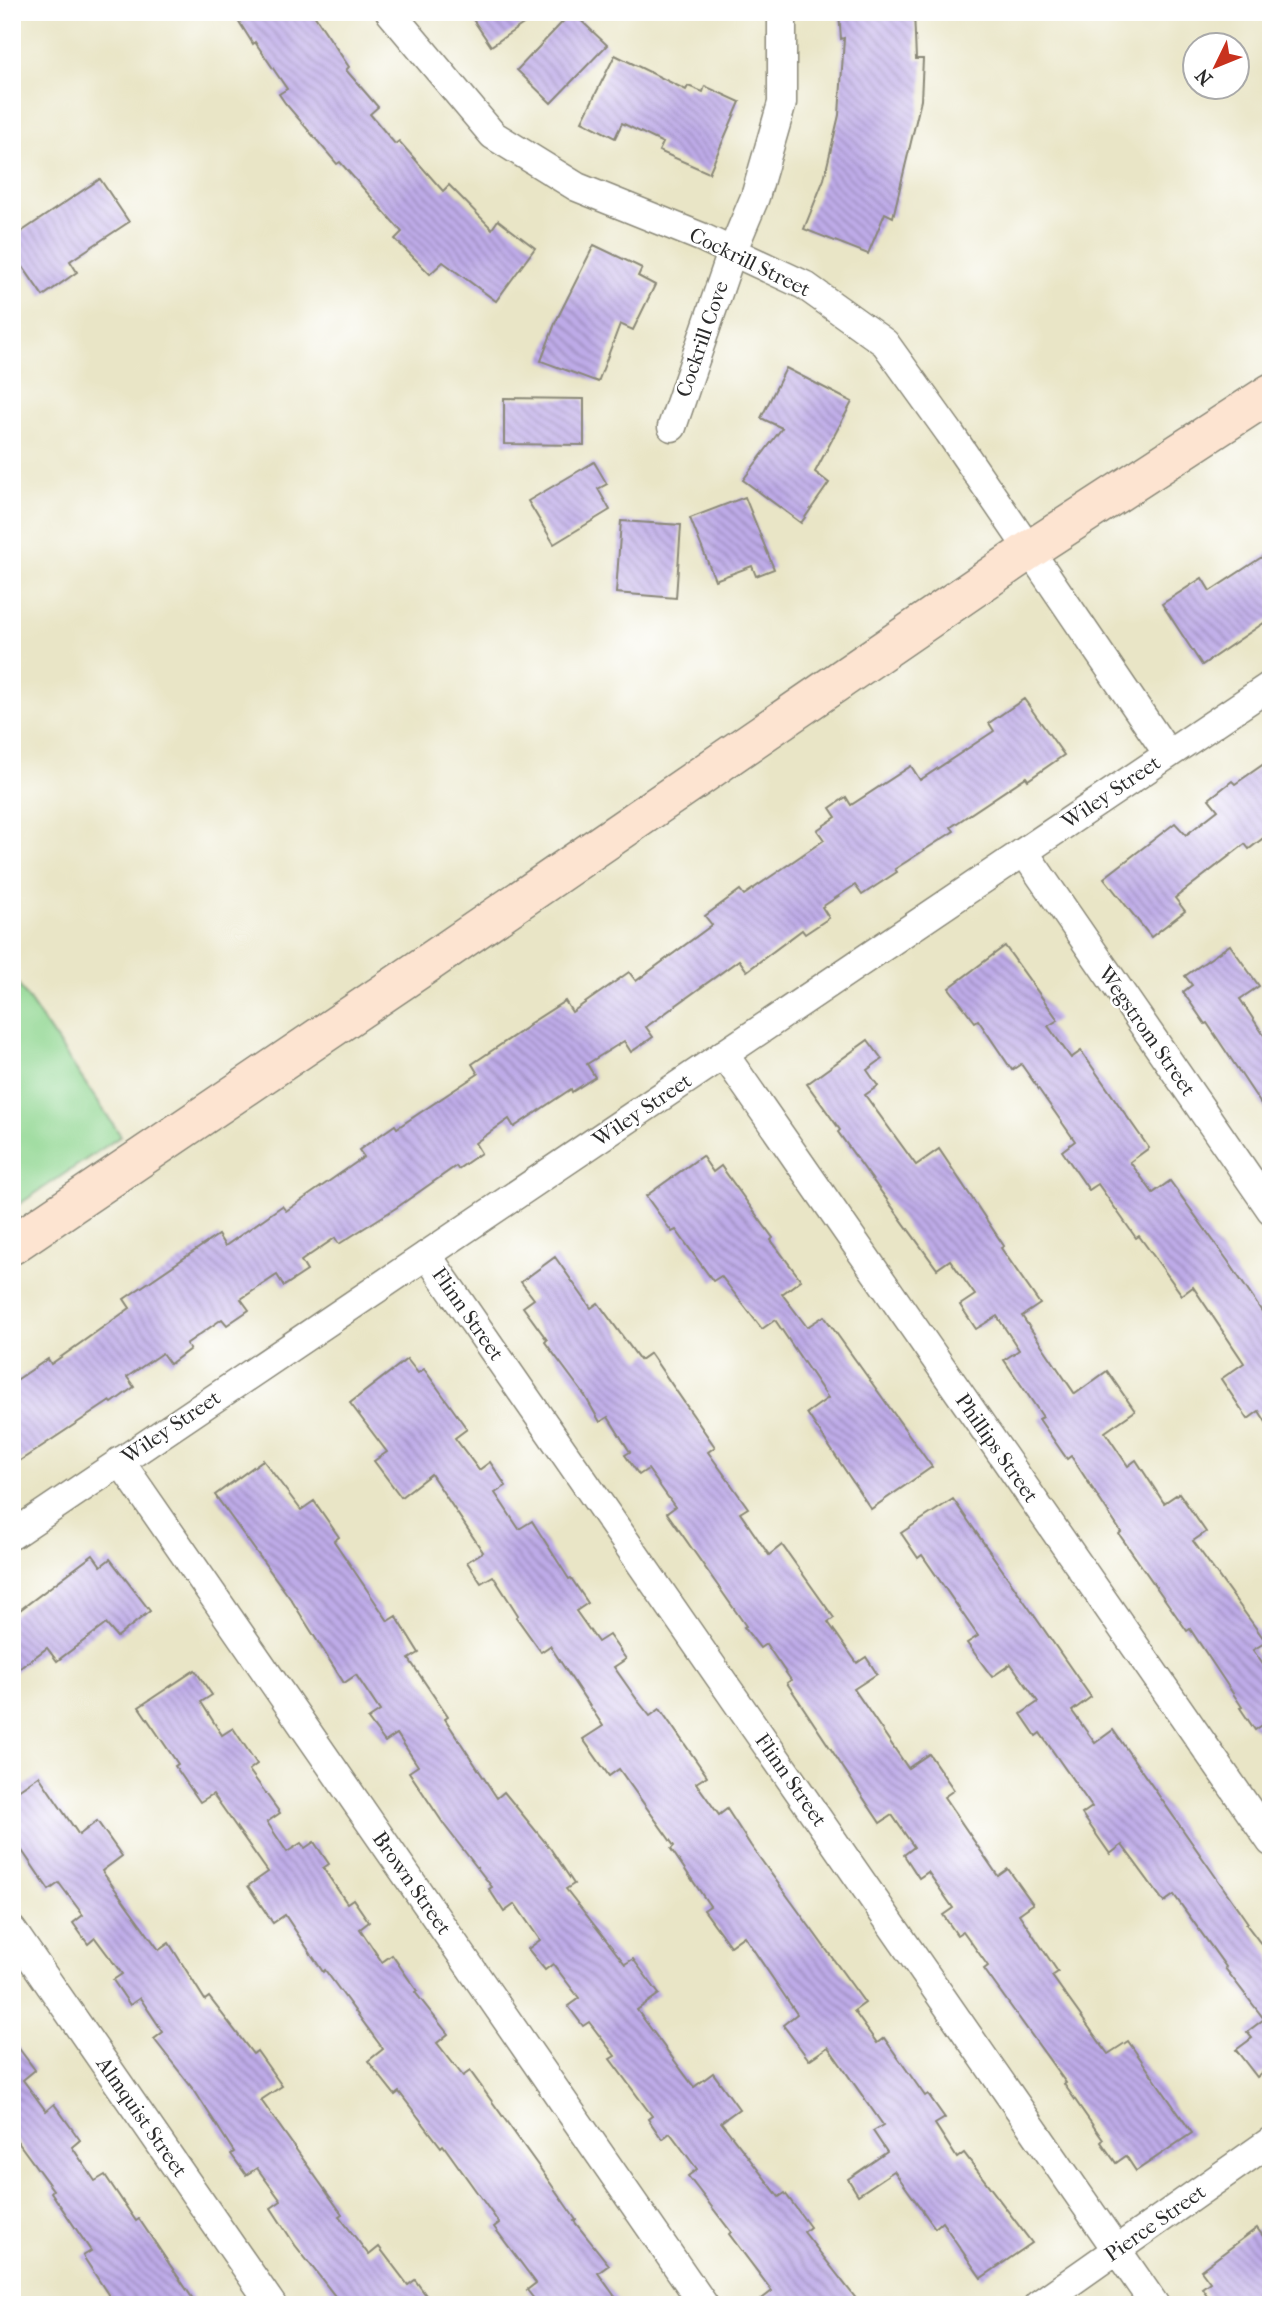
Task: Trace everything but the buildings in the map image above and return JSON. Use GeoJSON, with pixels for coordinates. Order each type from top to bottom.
{"type":"FeatureCollection","features":[{"type":"Feature","properties":{"kind":"main road"},"geometry":{"type":"LineString","coordinates":[[12,1245],[407,978],[1028,551],[1271,393]]}},
{"type":"Feature","properties":{"kind":"street","name":"Cockrill Street"},"geometry":{"type":"LineString","coordinates":[[390,12],[493,135],[577,187],[804,285],[884,343],[949,432],[1168,754]]}},
{"type":"Feature","properties":{"kind":"street","name":"Cockrill Cove"},"geometry":{"type":"LineString","coordinates":[[672,427],[732,252],[755,197],[782,103],[782,12]]}},
{"type":"Feature","properties":{"kind":"street","name":"Wiley Street"},"geometry":{"type":"LineString","coordinates":[[12,1535],[1271,685]]}},
{"type":"Feature","properties":{"kind":"street","name":"Wegstrom Street"},"geometry":{"type":"LineString","coordinates":[[1024,852],[1271,1210]]}},
{"type":"Feature","properties":{"kind":"street","name":"Phillips Street"},"geometry":{"type":"LineString","coordinates":[[723,1054],[1271,1842]]}},
{"type":"Feature","properties":{"kind":"street","name":"Flinn Street"},"geometry":{"type":"LineString","coordinates":[[427,1255],[1156,2305]]}},
{"type":"Feature","properties":{"kind":"street","name":"Brown Street"},"geometry":{"type":"LineString","coordinates":[[120,1461],[704,2305]]}},
{"type":"Feature","properties":{"kind":"street","name":"Almquist Street"},"geometry":{"type":"LineString","coordinates":[[12,1930],[272,2305]]}},
{"type":"Feature","properties":{"kind":"street","name":"Pierce Street"},"geometry":{"type":"LineString","coordinates":[[1038,2305],[1271,2141]]}},
{"type":"Feature","properties":{"kind":"green space"},"geometry":{"type":"Polygon","coordinates":[[[12,975],[121,1136],[12,1209],[12,975]]]}}]}
